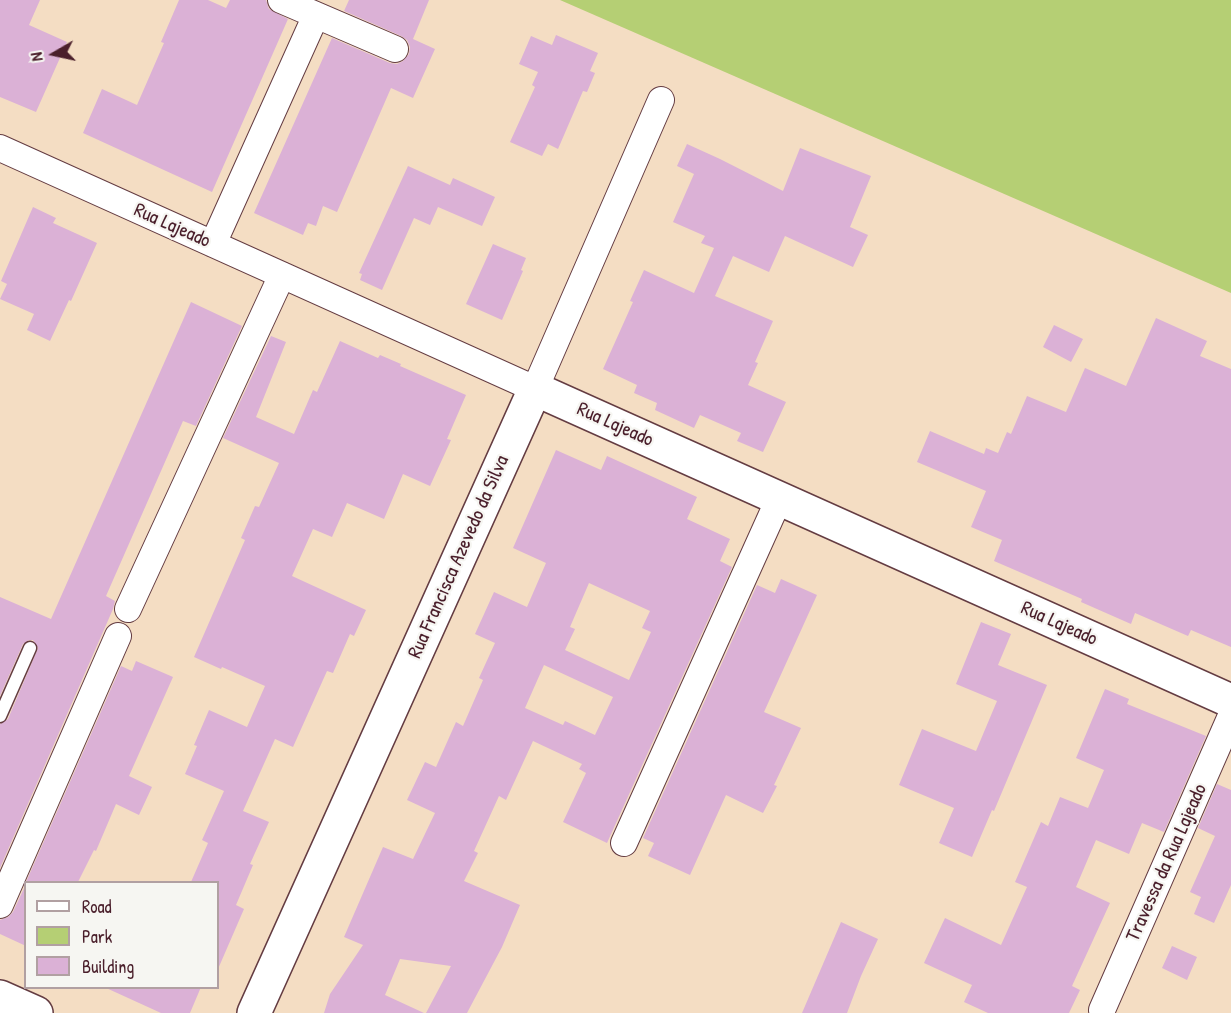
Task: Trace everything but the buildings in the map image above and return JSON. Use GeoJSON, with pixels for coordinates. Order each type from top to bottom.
{"type":"FeatureCollection","features":[{"type":"Feature","properties":{"kind":"street"},"geometry":{"type":"LineString","coordinates":[[281,0],[395,49]]}},
{"type":"Feature","properties":{"kind":"street"},"geometry":{"type":"LineString","coordinates":[[213,244],[316,15]]}},
{"type":"Feature","properties":{"kind":"street","name":"Rua Francisca Azevedo da Silva"},"geometry":{"type":"LineString","coordinates":[[254,1013],[535,389],[661,100]]}},
{"type":"Feature","properties":{"kind":"street","name":"Rua Lajeado"},"geometry":{"type":"LineString","coordinates":[[0,148],[1231,701]]}},
{"type":"Feature","properties":{"kind":"street"},"geometry":{"type":"LineString","coordinates":[[128,609],[282,275]]}},
{"type":"Feature","properties":{"kind":"street"},"geometry":{"type":"LineString","coordinates":[[624,843],[779,499]]}},
{"type":"Feature","properties":{"kind":"street"},"geometry":{"type":"LineString","coordinates":[[0,905],[117,636]]}},
{"type":"Feature","properties":{"kind":"street","name":"Travessa da Rua Lajeado"},"geometry":{"type":"LineString","coordinates":[[1102,1010],[1231,716]]}},
{"type":"Feature","properties":{"kind":"street"},"geometry":{"type":"LineString","coordinates":[[0,997],[36,1013]]}},
{"type":"Feature","properties":{"kind":"lane"},"geometry":{"type":"LineString","coordinates":[[0,716],[30,648]]}},
{"type":"Feature","properties":{"kind":"green space"},"geometry":{"type":"Polygon","coordinates":[[[560,0],[1231,0],[1231,293],[560,0]]]}}]}
